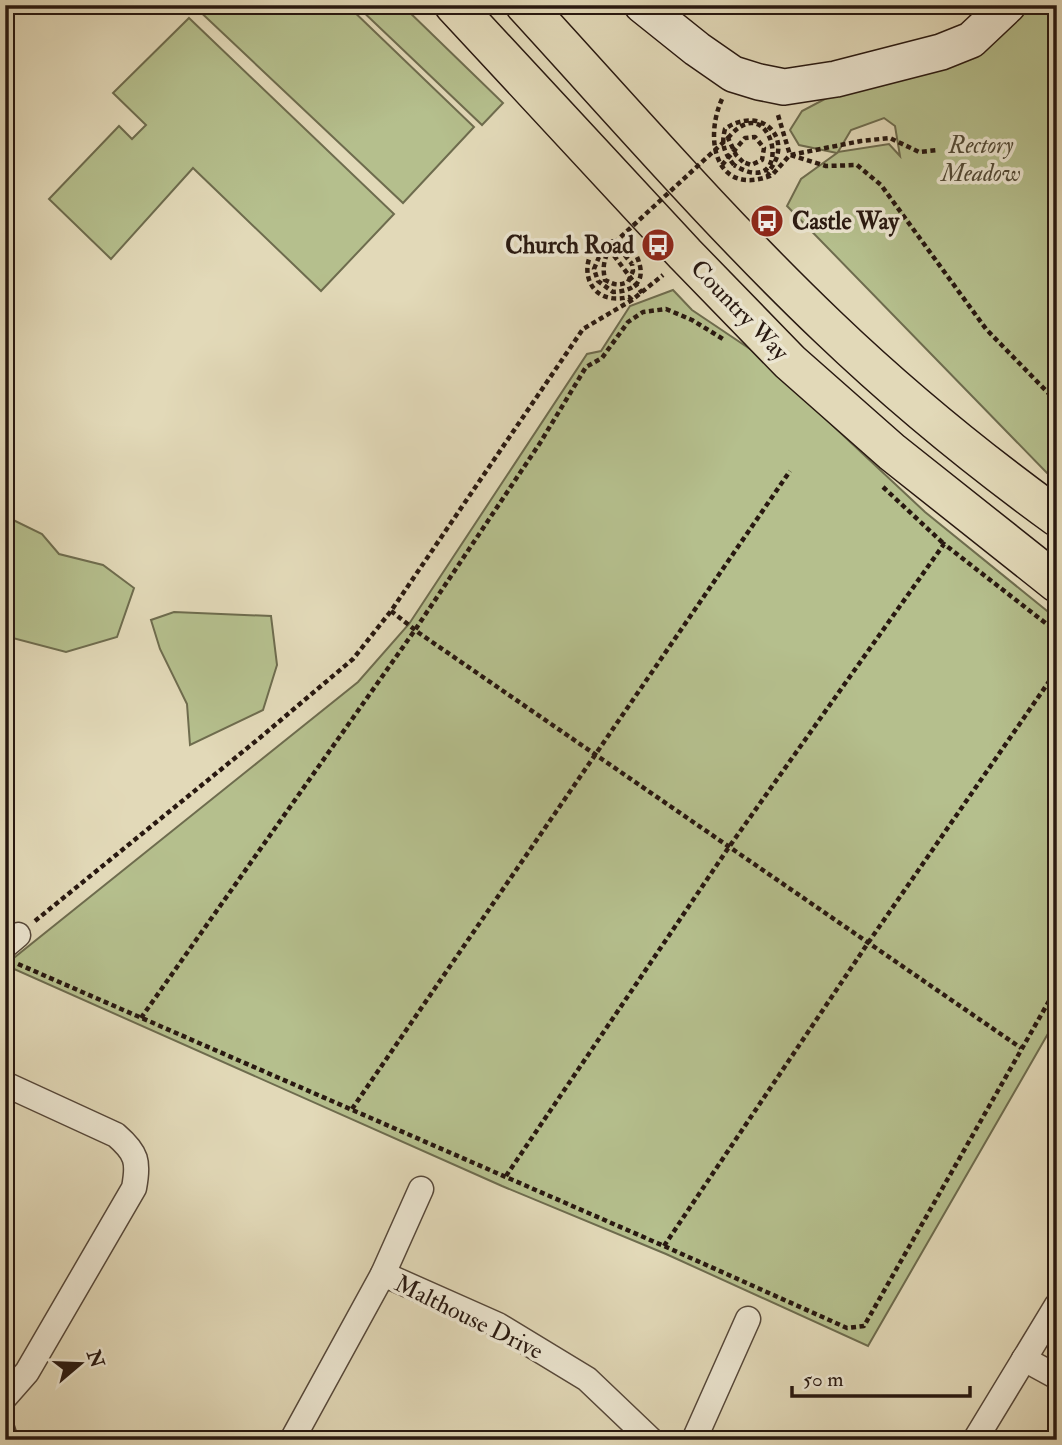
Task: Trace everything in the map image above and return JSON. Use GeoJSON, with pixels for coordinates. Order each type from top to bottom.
{"type":"FeatureCollection","features":[{"type":"Feature","properties":{"kind":"highway","name":"Country Way"},"geometry":{"type":"LineString","coordinates":[[454,5],[685,254],[790,362],[892,452],[1057,586]]}},
{"type":"Feature","properties":{"kind":"highway","name":"Country Way"},"geometry":{"type":"LineString","coordinates":[[525,5],[749,248],[829,328],[921,410],[1057,517]]}},
{"type":"Feature","properties":{"kind":"highway"},"geometry":{"type":"LineString","coordinates":[[557,5],[655,147]]}},
{"type":"Feature","properties":{"kind":"street"},"geometry":{"type":"LineString","coordinates":[[642,5],[697,50],[733,74],[784,87],[836,79],[941,52],[971,40],[1008,5]]}},
{"type":"Feature","properties":{"kind":"street"},"geometry":{"type":"LineString","coordinates":[[5,1084],[116,1135],[136,1158],[138,1171],[134,1188],[27,1372],[5,1397]]}},
{"type":"Feature","properties":{"kind":"street"},"geometry":{"type":"LineString","coordinates":[[292,1440],[383,1274],[421,1189]]}},
{"type":"Feature","properties":{"kind":"street","name":"Malthouse Drive"},"geometry":{"type":"LineString","coordinates":[[383,1274],[498,1325],[587,1379],[651,1440]]}},
{"type":"Feature","properties":{"kind":"street"},"geometry":{"type":"LineString","coordinates":[[975,1440],[1057,1305]]}},
{"type":"Feature","properties":{"kind":"street"},"geometry":{"type":"LineString","coordinates":[[694,1440],[748,1319]]}},
{"type":"Feature","properties":{"kind":"street"},"geometry":{"type":"LineString","coordinates":[[1024,1359],[1057,1377]]}},
{"type":"Feature","properties":{"kind":"lane"},"geometry":{"type":"LineString","coordinates":[[5,1418],[12,1440]]}},
{"type":"Feature","properties":{"kind":"path"},"geometry":{"type":"LineString","coordinates":[[733,74],[716,112],[712,136],[715,153],[722,165],[732,176],[743,181],[756,181],[769,174],[790,155],[862,141],[890,138],[919,152],[938,150]]}},
{"type":"Feature","properties":{"kind":"path"},"geometry":{"type":"LineString","coordinates":[[784,87],[778,114],[790,155]]}},
{"type":"Feature","properties":{"kind":"path"},"geometry":{"type":"LineString","coordinates":[[631,299],[616,300],[605,297],[592,287],[587,274],[589,258],[596,248],[609,241],[618,241],[626,244],[641,266],[636,285],[627,291],[613,292],[598,281],[594,269],[599,257],[614,242],[729,138],[735,130],[744,125],[761,127],[769,134],[774,147],[768,167],[755,173],[743,171],[734,165],[724,152],[722,140],[725,129],[741,119],[751,119],[762,122],[773,131],[778,144],[778,158],[769,174]]}},
{"type":"Feature","properties":{"kind":"path"},"geometry":{"type":"LineString","coordinates":[[722,165],[745,138],[755,136],[764,148],[762,160],[757,164],[743,162],[736,155],[729,138]]}},
{"type":"Feature","properties":{"kind":"path"},"geometry":{"type":"LineString","coordinates":[[790,155],[826,166],[857,165],[881,186],[986,329],[1057,402]]}},
{"type":"Feature","properties":{"kind":"path"},"geometry":{"type":"LineString","coordinates":[[614,242],[632,264],[633,271],[628,282],[618,286],[605,281],[603,264],[607,254],[612,253],[642,293]]}},
{"type":"Feature","properties":{"kind":"path"},"geometry":{"type":"LineString","coordinates":[[685,254],[642,293],[583,329],[391,611],[353,659],[12,947],[141,1019],[506,1176],[847,1328],[864,1326],[1057,987]]}},
{"type":"Feature","properties":{"kind":"path"},"geometry":{"type":"LineString","coordinates":[[141,1019],[415,629],[540,443],[586,367],[602,358],[628,322],[643,312],[666,309],[692,320],[725,340]]}},
{"type":"Feature","properties":{"kind":"path"},"geometry":{"type":"LineString","coordinates":[[352,1109],[790,471]]}},
{"type":"Feature","properties":{"kind":"path"},"geometry":{"type":"LineString","coordinates":[[873,478],[944,544],[1057,632]]}},
{"type":"Feature","properties":{"kind":"path"},"geometry":{"type":"LineString","coordinates":[[506,1176],[729,847],[944,544]]}},
{"type":"Feature","properties":{"kind":"path"},"geometry":{"type":"LineString","coordinates":[[391,611],[1021,1048]]}},
{"type":"Feature","properties":{"kind":"path"},"geometry":{"type":"LineString","coordinates":[[664,1246],[868,943],[1057,670]]}},
{"type":"Feature","properties":{"kind":"green space"},"geometry":{"type":"Polygon","coordinates":[[[193,5],[347,5],[474,127],[403,203],[193,5]]]}},
{"type":"Feature","properties":{"kind":"green space"},"geometry":{"type":"Polygon","coordinates":[[[356,5],[402,5],[503,103],[482,125],[356,5]]]}},
{"type":"Feature","properties":{"kind":"green space","name":"Rectory Meadow"},"geometry":{"type":"Polygon","coordinates":[[[1029,5],[1057,5],[1057,480],[1047,473],[787,206],[801,179],[837,153],[799,145],[790,130],[802,111],[880,70],[988,46],[1029,5]],[[884,118],[851,130],[838,152],[889,144],[900,156],[895,126],[884,118]]]}},
{"type":"Feature","properties":{"kind":"green space"},"geometry":{"type":"Polygon","coordinates":[[[189,18],[394,214],[321,291],[193,168],[111,259],[49,199],[119,126],[132,139],[146,125],[113,93],[189,18]]]}},
{"type":"Feature","properties":{"kind":"green space"},"geometry":{"type":"Polygon","coordinates":[[[673,290],[692,310],[753,351],[925,512],[1057,619],[1057,1018],[868,1346],[666,1254],[502,1186],[5,965],[358,682],[409,624],[587,354],[601,351],[630,306],[673,290]]]}},
{"type":"Feature","properties":{"kind":"green space"},"geometry":{"type":"Polygon","coordinates":[[[5,516],[42,534],[59,554],[103,565],[134,588],[117,637],[66,652],[5,636],[5,516]]]}},
{"type":"Feature","properties":{"kind":"green space"},"geometry":{"type":"Polygon","coordinates":[[[174,612],[271,616],[277,665],[263,710],[190,745],[187,704],[160,649],[151,620],[174,612]]]}},
{"type":"Feature","properties":{"kind":"place","name":"Castle Way"},"geometry":{"type":"Point","coordinates":[767,221]}},
{"type":"Feature","properties":{"kind":"place","name":"Church Road"},"geometry":{"type":"Point","coordinates":[658,245]}}]}
